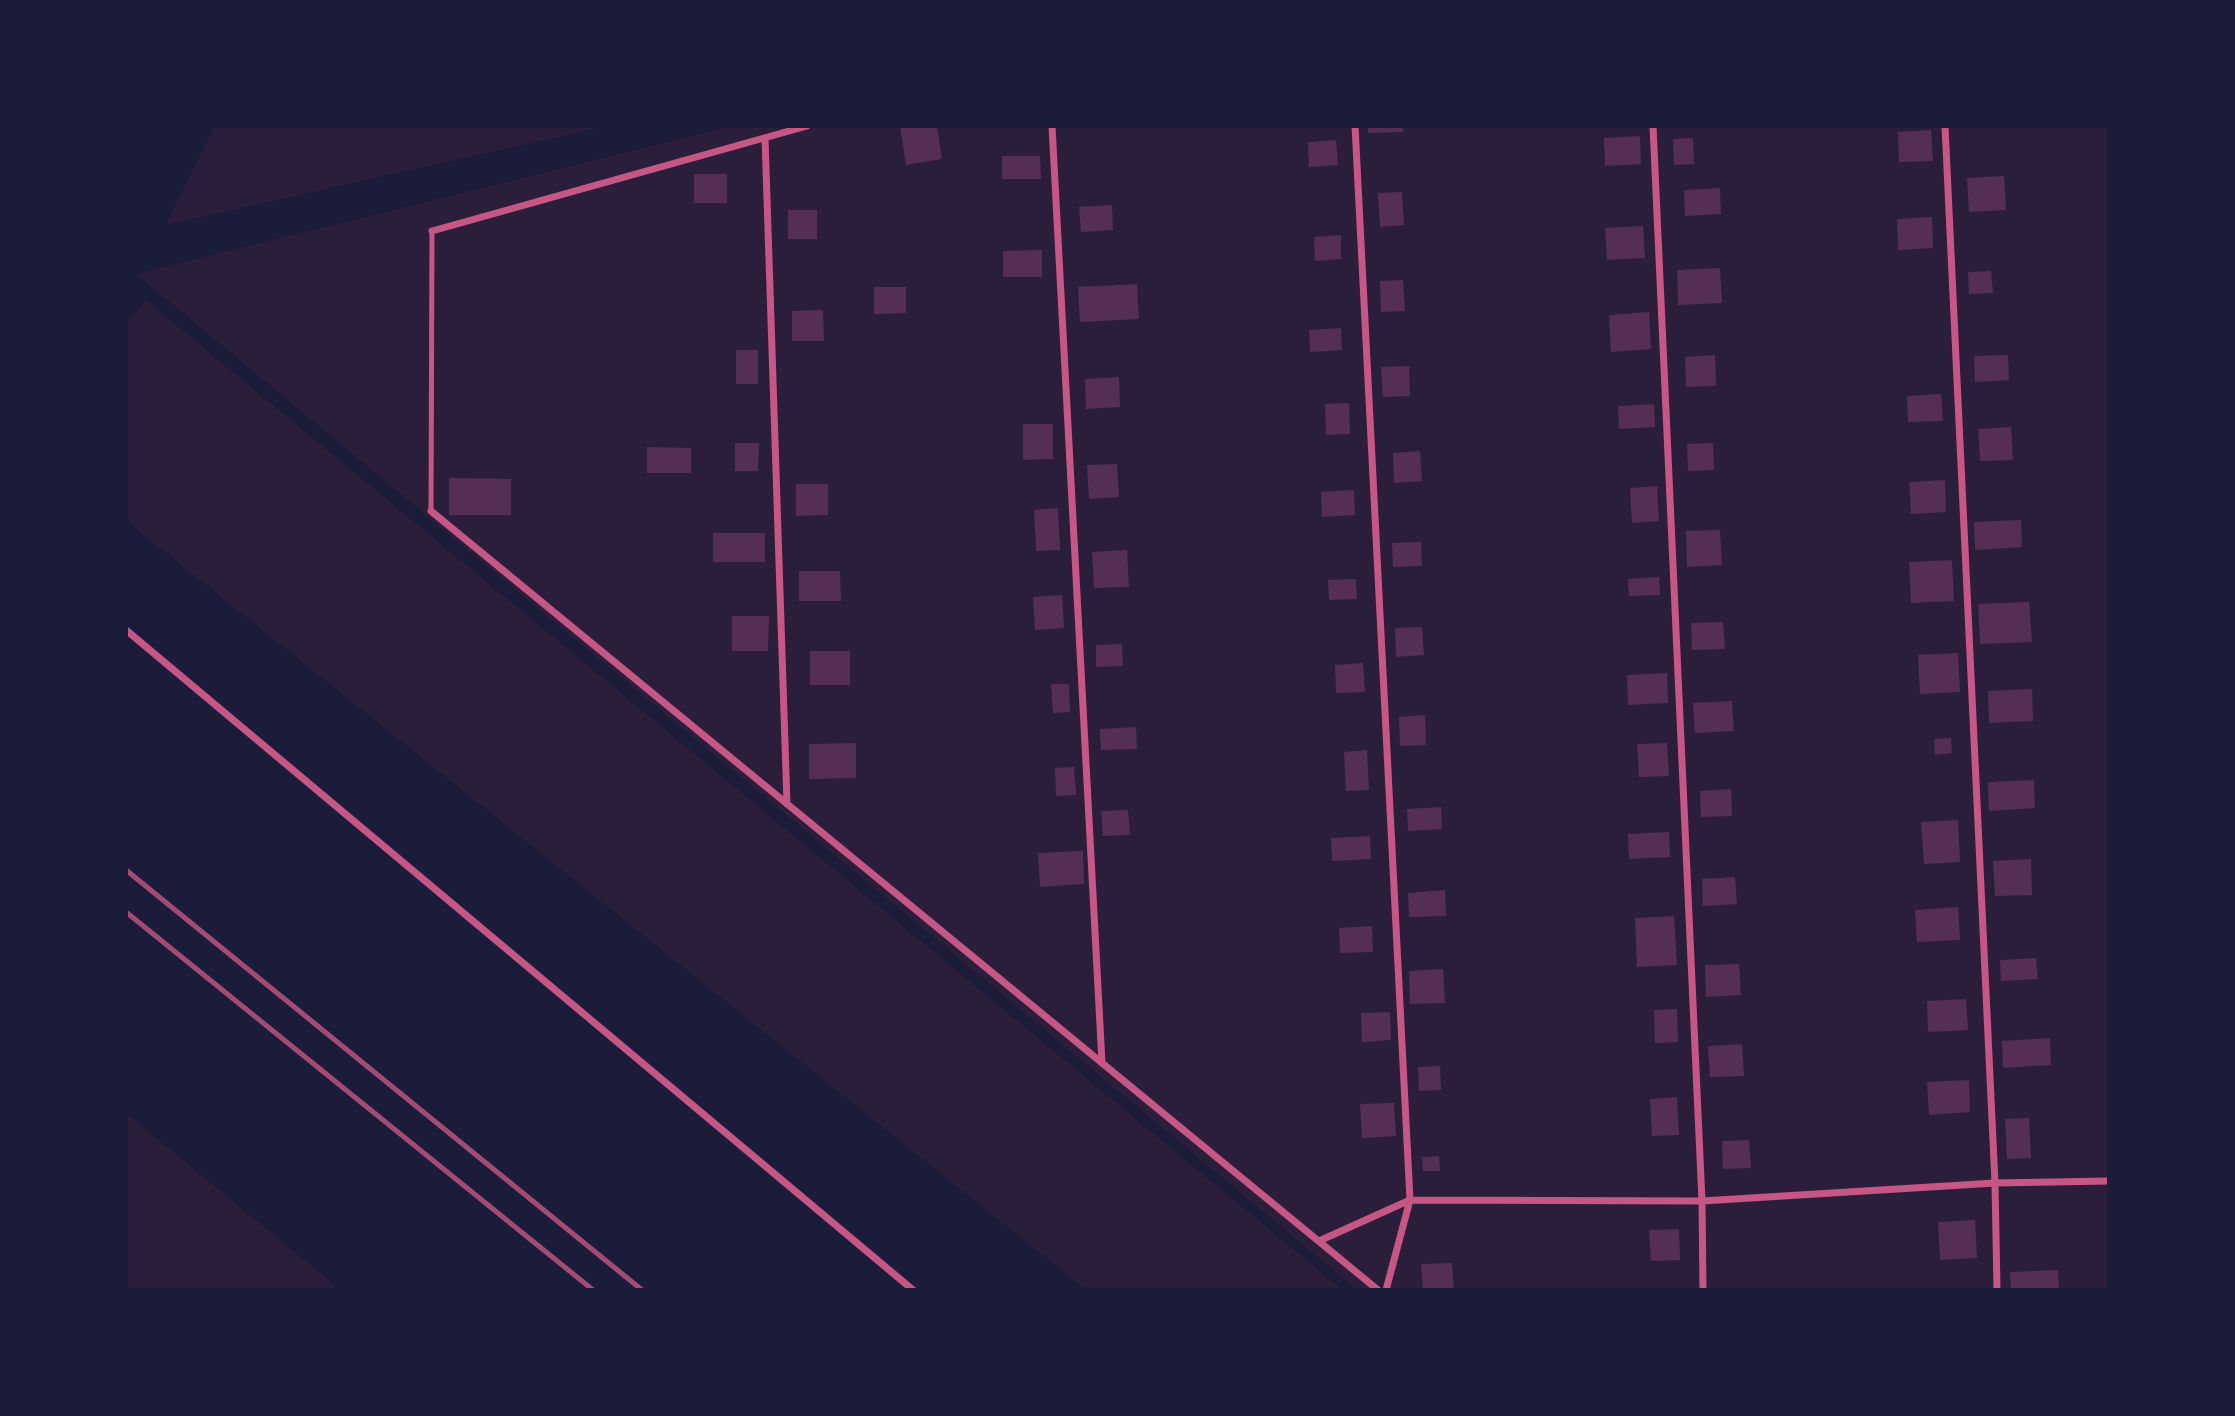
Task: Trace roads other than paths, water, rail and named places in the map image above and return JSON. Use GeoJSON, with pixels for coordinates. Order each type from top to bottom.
{"type":"FeatureCollection","features":[{"type":"Feature","properties":{"kind":"street"},"geometry":{"type":"LineString","coordinates":[[432,231],[807,126]]}},
{"type":"Feature","properties":{"kind":"street"},"geometry":{"type":"LineString","coordinates":[[1052,126],[1102,1063]]}},
{"type":"Feature","properties":{"kind":"street"},"geometry":{"type":"LineString","coordinates":[[1355,126],[1410,1200],[1386,1290]]}},
{"type":"Feature","properties":{"kind":"street"},"geometry":{"type":"LineString","coordinates":[[1653,126],[1702,1201],[1703,1290]]}},
{"type":"Feature","properties":{"kind":"street"},"geometry":{"type":"LineString","coordinates":[[1945,126],[1995,1183],[1997,1290]]}},
{"type":"Feature","properties":{"kind":"street"},"geometry":{"type":"LineString","coordinates":[[765,138],[787,804]]}},
{"type":"Feature","properties":{"kind":"street"},"geometry":{"type":"LineString","coordinates":[[431,511],[1378,1290]]}},
{"type":"Feature","properties":{"kind":"street"},"geometry":{"type":"LineString","coordinates":[[126,630],[913,1290]]}},
{"type":"Feature","properties":{"kind":"street"},"geometry":{"type":"LineString","coordinates":[[1319,1241],[1410,1200],[1702,1201],[1995,1183],[2109,1181]]}},
{"type":"Feature","properties":{"kind":"lane"},"geometry":{"type":"LineString","coordinates":[[431,511],[432,231]]}},
{"type":"Feature","properties":{"kind":"railway"},"geometry":{"type":"LineString","coordinates":[[126,870],[642,1290]]}},
{"type":"Feature","properties":{"kind":"railway"},"geometry":{"type":"LineString","coordinates":[[126,912],[593,1290]]}}]}
